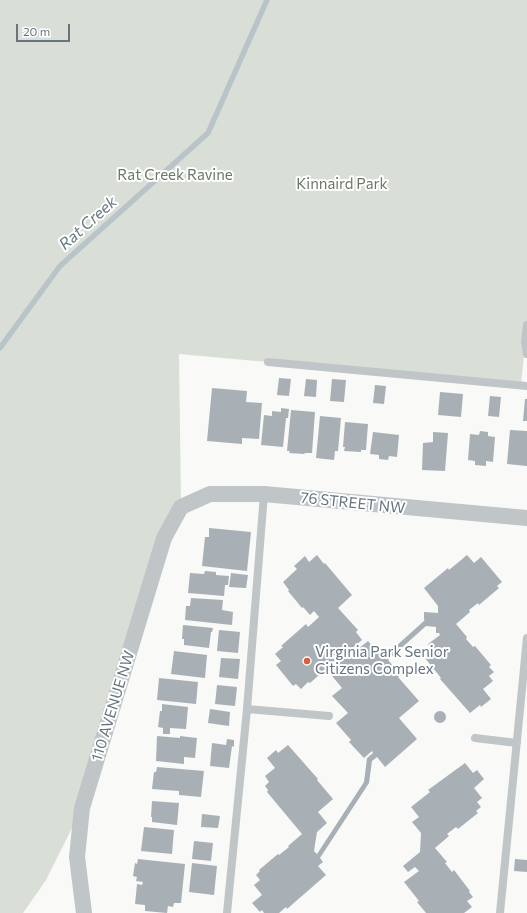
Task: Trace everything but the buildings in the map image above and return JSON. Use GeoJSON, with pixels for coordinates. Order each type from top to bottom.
{"type":"FeatureCollection","features":[{"type":"Feature","properties":{"kind":"street","name":"76 STREET NW"},"geometry":{"type":"LineString","coordinates":[[181,506],[210,494],[264,494],[527,518]]}},
{"type":"Feature","properties":{"kind":"street","name":"110 AVENUE NW"},"geometry":{"type":"LineString","coordinates":[[84,913],[77,857],[82,808],[164,538],[181,506]]}},
{"type":"Feature","properties":{"kind":"lane"},"geometry":{"type":"LineString","coordinates":[[527,325],[525,342],[527,354]]}},
{"type":"Feature","properties":{"kind":"lane"},"geometry":{"type":"LineString","coordinates":[[268,362],[527,386]]}},
{"type":"Feature","properties":{"kind":"lane"},"geometry":{"type":"LineString","coordinates":[[227,913],[247,708],[264,494]]}},
{"type":"Feature","properties":{"kind":"lane"},"geometry":{"type":"LineString","coordinates":[[500,913],[527,638]]}},
{"type":"Feature","properties":{"kind":"lane"},"geometry":{"type":"LineString","coordinates":[[247,708],[329,716]]}},
{"type":"Feature","properties":{"kind":"lane"},"geometry":{"type":"LineString","coordinates":[[475,738],[517,743]]}},
{"type":"Feature","properties":{"kind":"green space","name":"Kinnaird Park"},"geometry":{"type":"Polygon","coordinates":[[[0,0],[527,0],[527,325],[521,385],[179,354],[181,507],[82,808],[46,880],[23,913],[0,913],[0,0]]]}},
{"type":"Feature","properties":{"kind":"waterway","name":"Rat Creek"},"geometry":{"type":"LineString","coordinates":[[0,348],[60,266],[208,133],[267,0]]}},
{"type":"Feature","properties":{"kind":"place","name":"Virginia Park Senior Citizens Complex"},"geometry":{"type":"Point","coordinates":[307,661]}},
{"type":"Feature","properties":{"kind":"park label","name":"Rat Creek Ravine"},"geometry":{"type":"Point","coordinates":[175,175]}}]}
